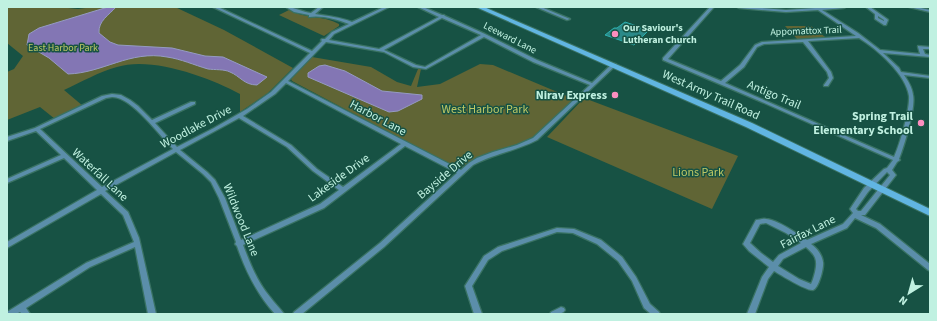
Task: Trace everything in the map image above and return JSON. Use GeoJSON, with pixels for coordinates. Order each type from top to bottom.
{"type":"FeatureCollection","features":[{"type":"Feature","properties":{"kind":"main road","name":"West Army Trail Road"},"geometry":{"type":"LineString","coordinates":[[479,7],[749,125],[930,213]]}},
{"type":"Feature","properties":{"kind":"street"},"geometry":{"type":"LineString","coordinates":[[215,7],[311,52]]}},
{"type":"Feature","properties":{"kind":"street"},"geometry":{"type":"LineString","coordinates":[[288,7],[300,14],[334,18],[348,24]]}},
{"type":"Feature","properties":{"kind":"street"},"geometry":{"type":"LineString","coordinates":[[310,16],[320,7]]}},
{"type":"Feature","properties":{"kind":"street","name":"Woodlake Drive"},"geometry":{"type":"LineString","coordinates":[[7,245],[102,190],[240,116],[264,100],[285,81],[311,52],[328,36],[348,24],[381,8],[387,7]]}},
{"type":"Feature","properties":{"kind":"street","name":"Leeward Lane"},"geometry":{"type":"LineString","coordinates":[[420,7],[484,35],[535,61],[593,85]]}},
{"type":"Feature","properties":{"kind":"street"},"geometry":{"type":"LineString","coordinates":[[538,7],[545,8],[568,19]]}},
{"type":"Feature","properties":{"kind":"street","name":"Antigo Trail"},"geometry":{"type":"LineString","coordinates":[[712,7],[665,59],[897,160]]}},
{"type":"Feature","properties":{"kind":"street"},"geometry":{"type":"LineString","coordinates":[[739,7],[776,11],[844,7]]}},
{"type":"Feature","properties":{"kind":"street"},"geometry":{"type":"LineString","coordinates":[[868,7],[877,13]]}},
{"type":"Feature","properties":{"kind":"street"},"geometry":{"type":"LineString","coordinates":[[911,7],[925,8],[930,11]]}},
{"type":"Feature","properties":{"kind":"street"},"geometry":{"type":"LineString","coordinates":[[818,8],[879,51],[900,73],[909,89],[911,103],[897,160],[889,170],[886,170],[866,190],[853,209],[855,214],[878,226],[930,268]]}},
{"type":"Feature","properties":{"kind":"street"},"geometry":{"type":"LineString","coordinates":[[380,50],[443,16]]}},
{"type":"Feature","properties":{"kind":"street"},"geometry":{"type":"LineString","coordinates":[[323,40],[380,50],[393,54],[415,66],[426,68],[432,66],[484,35]]}},
{"type":"Feature","properties":{"kind":"street"},"geometry":{"type":"LineString","coordinates":[[328,36],[344,44]]}},
{"type":"Feature","properties":{"kind":"street","name":"Appomattox Trail"},"geometry":{"type":"LineString","coordinates":[[722,83],[738,70],[758,45],[770,41],[860,38]]}},
{"type":"Feature","properties":{"kind":"street"},"geometry":{"type":"LineString","coordinates":[[805,41],[829,72],[831,78],[826,85]]}},
{"type":"Feature","properties":{"kind":"street"},"geometry":{"type":"LineString","coordinates":[[923,55],[920,47],[930,48]]}},
{"type":"Feature","properties":{"kind":"street"},"geometry":{"type":"LineString","coordinates":[[879,51],[930,56]]}},
{"type":"Feature","properties":{"kind":"street","name":"Bayside Drive"},"geometry":{"type":"LineString","coordinates":[[297,314],[376,250],[471,164],[483,157],[521,146],[535,139],[614,65]]}},
{"type":"Feature","properties":{"kind":"street"},"geometry":{"type":"LineString","coordinates":[[900,73],[930,77]]}},
{"type":"Feature","properties":{"kind":"street","name":"Harbor Lane"},"geometry":{"type":"LineString","coordinates":[[285,81],[461,173]]}},
{"type":"Feature","properties":{"kind":"street","name":"Wildwood Lane"},"geometry":{"type":"LineString","coordinates":[[7,139],[37,129],[101,99],[114,95],[121,97],[152,122],[177,149],[213,181],[238,244],[257,285],[280,314]]}},
{"type":"Feature","properties":{"kind":"street"},"geometry":{"type":"LineString","coordinates":[[152,122],[193,103]]}},
{"type":"Feature","properties":{"kind":"street"},"geometry":{"type":"LineString","coordinates":[[240,116],[289,146],[320,174],[344,190]]}},
{"type":"Feature","properties":{"kind":"street","name":"Waterfall Lane"},"geometry":{"type":"LineString","coordinates":[[37,129],[126,214],[137,243],[152,314]]}},
{"type":"Feature","properties":{"kind":"street","name":"Lakeside Drive"},"geometry":{"type":"LineString","coordinates":[[238,244],[311,212],[344,190],[405,143]]}},
{"type":"Feature","properties":{"kind":"street"},"geometry":{"type":"LineString","coordinates":[[7,181],[64,156]]}},
{"type":"Feature","properties":{"kind":"street"},"geometry":{"type":"LineString","coordinates":[[882,189],[893,176],[889,170]]}},
{"type":"Feature","properties":{"kind":"street","name":"Fairfax Lane"},"geometry":{"type":"LineString","coordinates":[[751,314],[762,282],[774,266],[788,253],[844,226],[855,214],[863,213],[882,189]]}},
{"type":"Feature","properties":{"kind":"street"},"geometry":{"type":"LineString","coordinates":[[766,221],[789,231],[807,244],[819,256],[821,263],[815,284],[812,287],[801,284],[754,253],[746,244],[758,222],[766,221]]}},
{"type":"Feature","properties":{"kind":"street"},"geometry":{"type":"LineString","coordinates":[[478,314],[468,286],[486,258],[500,249],[557,230],[574,231],[585,234],[612,251],[628,269],[646,306],[656,314]]}},
{"type":"Feature","properties":{"kind":"street"},"geometry":{"type":"LineString","coordinates":[[10,314],[88,265],[137,243]]}},
{"type":"Feature","properties":{"kind":"street"},"geometry":{"type":"LineString","coordinates":[[21,307],[26,314]]}},
{"type":"Feature","properties":{"kind":"green space","name":"East Harbor Park"},"geometry":{"type":"Polygon","coordinates":[[[7,7],[58,7],[78,9],[93,7],[175,7],[224,30],[293,68],[268,93],[240,112],[240,94],[212,81],[163,66],[131,64],[117,67],[90,77],[64,90],[83,106],[55,119],[40,107],[7,120],[7,72],[14,69],[23,56],[7,43],[7,7]]]}},
{"type":"Feature","properties":{"kind":"green space"},"geometry":{"type":"Polygon","coordinates":[[[289,10],[301,15],[327,19],[339,24],[339,26],[324,36],[279,15],[289,10]]]}},
{"type":"Feature","properties":{"kind":"green space"},"geometry":{"type":"Polygon","coordinates":[[[785,26],[811,26],[829,40],[799,41],[785,26]]]}},
{"type":"Feature","properties":{"kind":"green space","name":"West Harbor Park"},"geometry":{"type":"Polygon","coordinates":[[[312,57],[371,67],[397,82],[411,86],[418,69],[421,69],[417,87],[440,84],[480,64],[493,65],[574,99],[536,136],[527,142],[480,157],[458,169],[292,81],[291,79],[312,57]]]}},
{"type":"Feature","properties":{"kind":"green space","name":"Lions Park"},"geometry":{"type":"Polygon","coordinates":[[[584,98],[738,156],[712,209],[547,137],[584,98]]]}},
{"type":"Feature","properties":{"kind":"shaded area"},"geometry":{"type":"Polygon","coordinates":[[[108,7],[116,7],[104,18],[100,25],[99,33],[110,42],[118,45],[172,48],[205,56],[223,57],[267,77],[257,85],[253,85],[245,82],[228,71],[208,69],[177,59],[154,56],[129,59],[81,73],[68,74],[49,58],[27,45],[29,34],[39,28],[108,7]]]}},
{"type":"Feature","properties":{"kind":"shaded area"},"geometry":{"type":"Polygon","coordinates":[[[325,65],[345,71],[382,91],[422,95],[422,99],[398,111],[389,112],[308,77],[308,73],[319,66],[325,65]]]}},
{"type":"Feature","properties":{"kind":"building","name":"Our Saviour's Lutheran Church"},"geometry":{"type":"Polygon","coordinates":[[[625,22],[649,30],[634,45],[605,35],[625,22]]]}},
{"type":"Feature","properties":{"kind":"place","name":"Our Saviour's Lutheran Church"},"geometry":{"type":"Point","coordinates":[615,34]}},
{"type":"Feature","properties":{"kind":"place","name":"Nirav Express"},"geometry":{"type":"Point","coordinates":[615,95]}},
{"type":"Feature","properties":{"kind":"place","name":"Spring Trail Elementary School"},"geometry":{"type":"Point","coordinates":[921,123]}}]}
